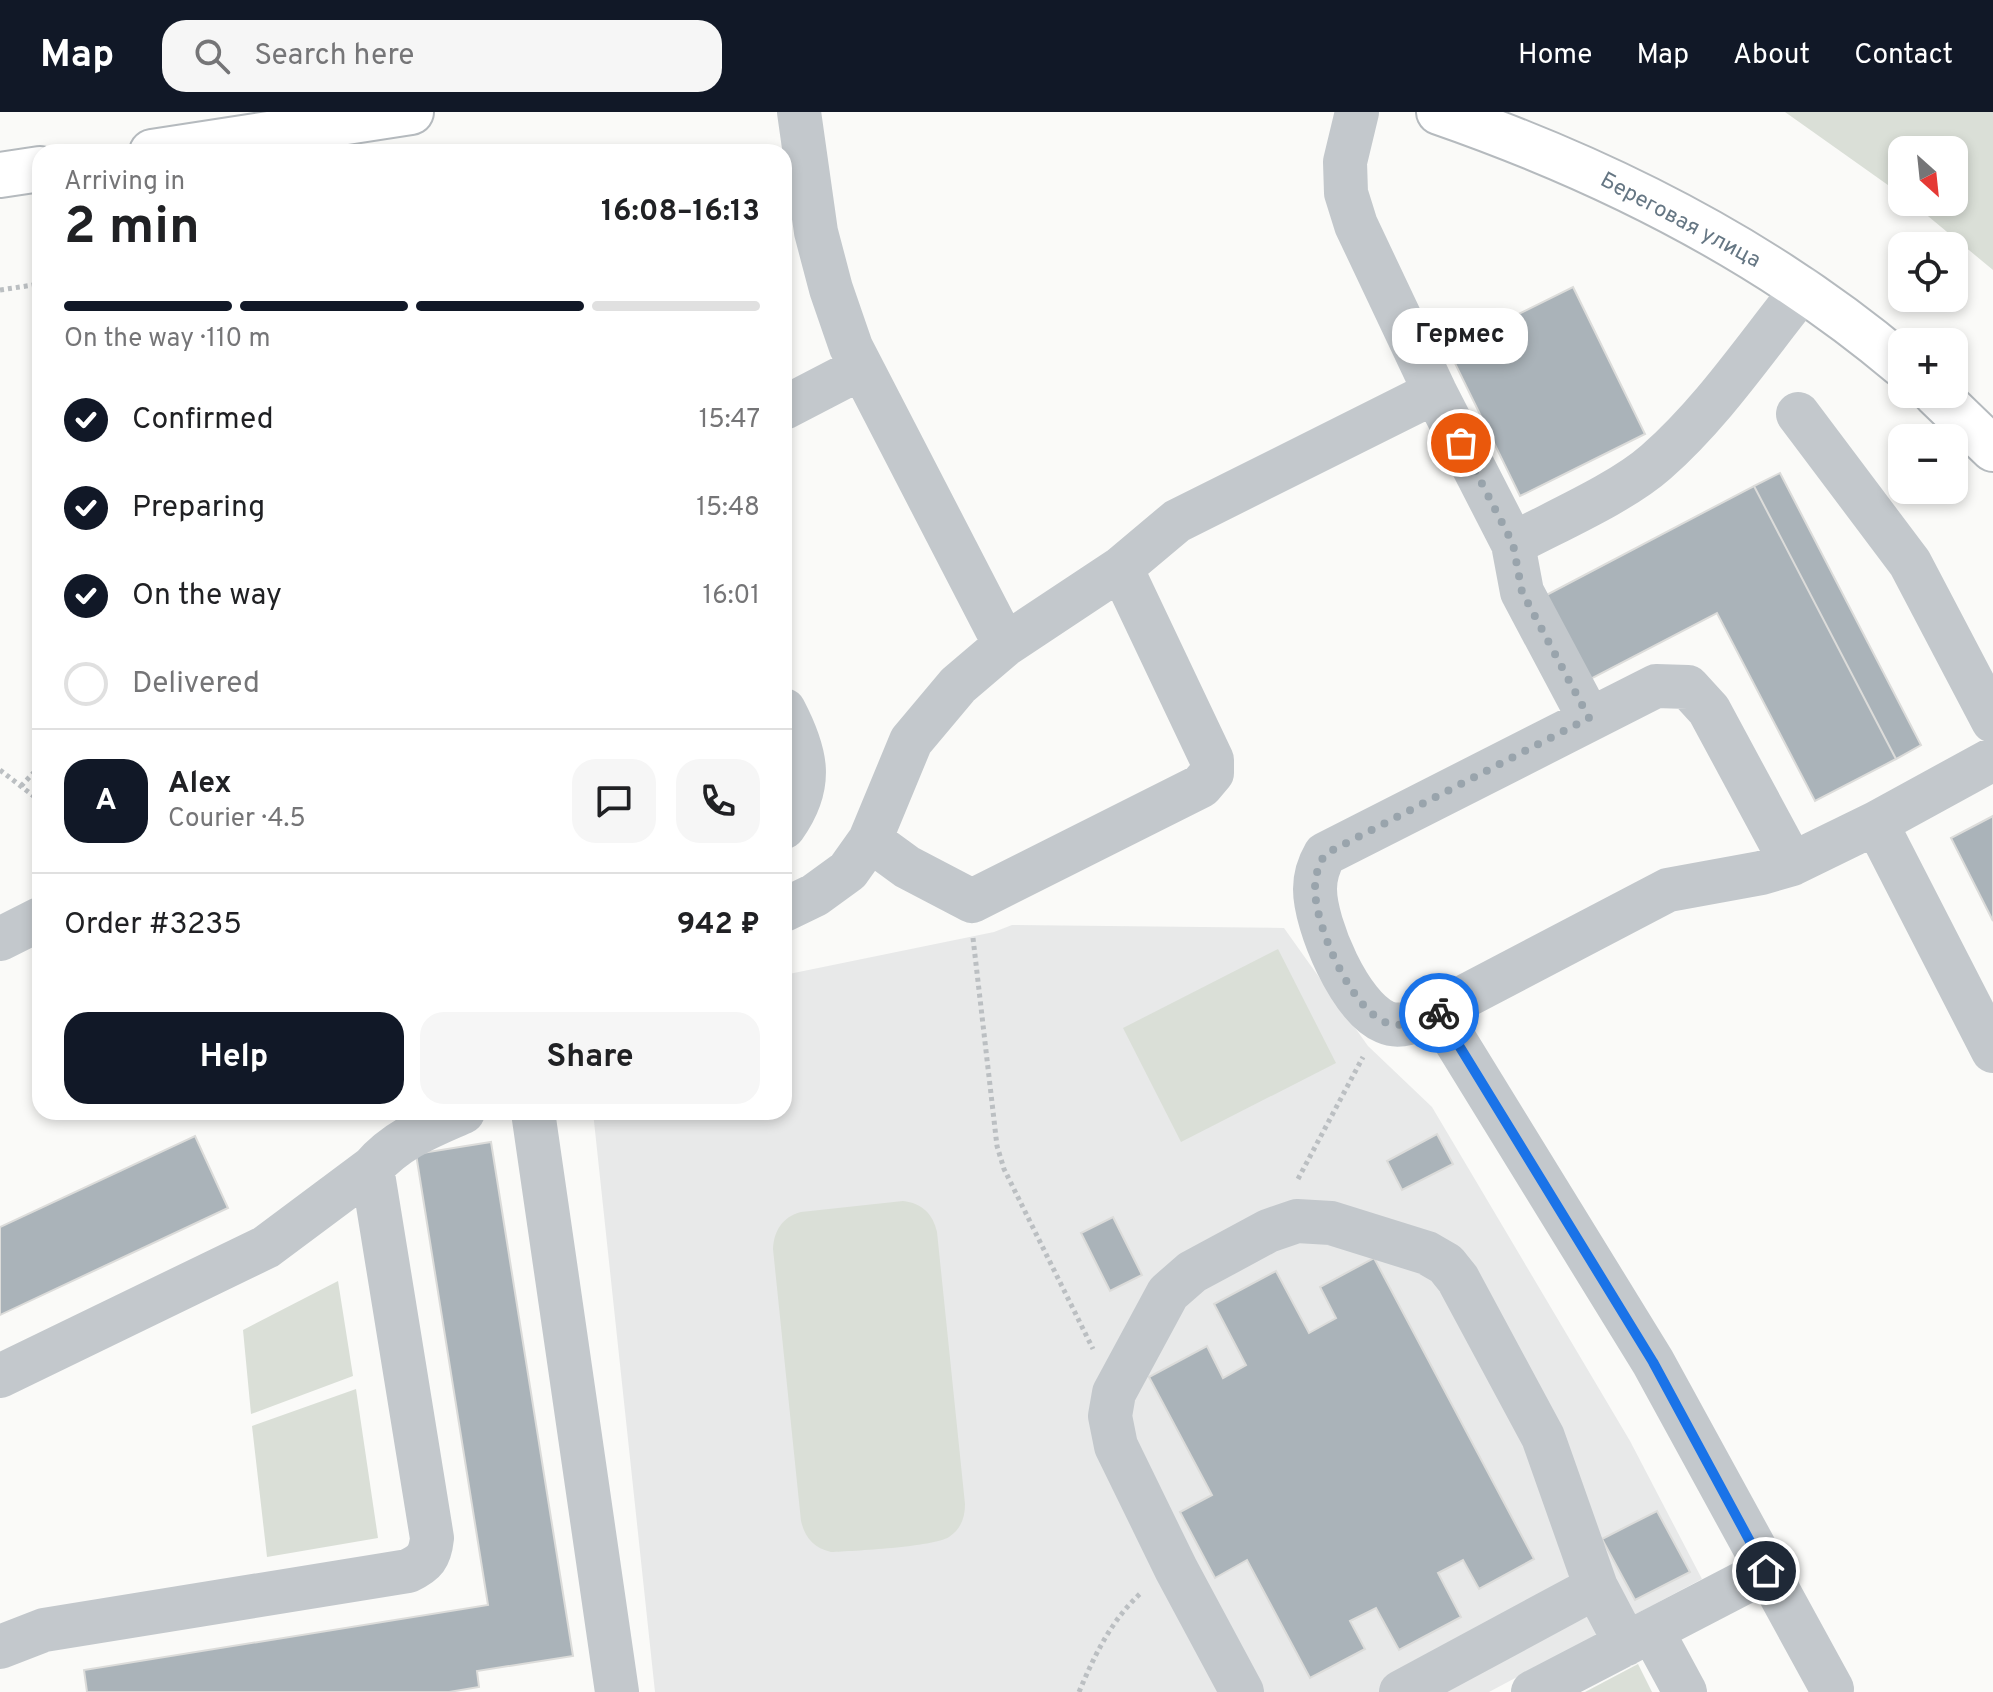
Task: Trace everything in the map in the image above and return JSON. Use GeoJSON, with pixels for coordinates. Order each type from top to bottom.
{"type":"FeatureCollection","features":[{"type":"Feature","properties":{"kind":"main road"},"geometry":{"type":"LineString","coordinates":[[204,144],[411,112]]}},
{"type":"Feature","properties":{"kind":"main road","name":"Береговая улица"},"geometry":{"type":"LineString","coordinates":[[1439,112],[1621,186],[1714,234],[1803,289],[1888,354]]}},
{"type":"Feature","properties":{"kind":"main road"},"geometry":{"type":"LineString","coordinates":[[0,175],[32,170]]}},
{"type":"Feature","properties":{"kind":"main road"},"geometry":{"type":"LineString","coordinates":[[1951,408],[1993,449]]}},
{"type":"Feature","properties":{"kind":"lane"},"geometry":{"type":"LineString","coordinates":[[799,112],[816,232],[851,347],[1005,645]]}},
{"type":"Feature","properties":{"kind":"lane"},"geometry":{"type":"LineString","coordinates":[[1357,112],[1345,162],[1346,193],[1356,225],[1435,392],[1513,544],[1522,592],[1589,718]]}},
{"type":"Feature","properties":{"kind":"lane"},"geometry":{"type":"LineString","coordinates":[[1513,544],[1629,482],[1656,462],[1708,409],[1803,289]]}},
{"type":"Feature","properties":{"kind":"lane"},"geometry":{"type":"LineString","coordinates":[[792,404],[861,368]]}},
{"type":"Feature","properties":{"kind":"lane"},"geometry":{"type":"LineString","coordinates":[[792,906],[815,895],[848,871],[870,840],[911,741],[958,685],[1005,645],[1121,568],[1177,521],[1435,392]]}},
{"type":"Feature","properties":{"kind":"lane"},"geometry":{"type":"LineString","coordinates":[[1798,414],[1910,563],[1993,721]]}},
{"type":"Feature","properties":{"kind":"lane"},"geometry":{"type":"LineString","coordinates":[[870,840],[907,867],[972,901],[1201,786],[1212,773],[1212,760],[1121,568]]}},
{"type":"Feature","properties":{"kind":"lane"},"geometry":{"type":"LineString","coordinates":[[1792,864],[1709,710],[1688,687],[1656,686],[1325,854],[1317,867],[1315,889],[1322,931],[1356,995],[1383,1021],[1410,1024],[1668,890],[1761,873],[1792,864],[1876,823],[1993,759]]}},
{"type":"Feature","properties":{"kind":"lane"},"geometry":{"type":"LineString","coordinates":[[792,730],[802,754],[805,787],[792,816]]}},
{"type":"Feature","properties":{"kind":"lane"},"geometry":{"type":"LineString","coordinates":[[1876,823],[1993,1051]]}},
{"type":"Feature","properties":{"kind":"lane"},"geometry":{"type":"LineString","coordinates":[[0,939],[32,923]]}},
{"type":"Feature","properties":{"kind":"lane"},"geometry":{"type":"LineString","coordinates":[[1437,1011],[1653,1362],[1832,1689]]}},
{"type":"Feature","properties":{"kind":"lane"},"geometry":{"type":"LineString","coordinates":[[0,1376],[266,1247],[372,1168],[388,1150],[415,1133],[445,1120]]}},
{"type":"Feature","properties":{"kind":"lane"},"geometry":{"type":"LineString","coordinates":[[534,1120],[617,1692]]}},
{"type":"Feature","properties":{"kind":"lane"},"geometry":{"type":"LineString","coordinates":[[0,1647],[44,1630],[408,1571],[422,1564],[430,1555],[432,1538],[372,1168]]}},
{"type":"Feature","properties":{"kind":"lane"},"geometry":{"type":"LineString","coordinates":[[1242,1692],[1176,1569],[1116,1446],[1110,1416],[1114,1393],[1168,1293],[1192,1272],[1268,1231],[1297,1221],[1331,1223],[1427,1253],[1446,1264],[1458,1279],[1543,1437],[1596,1587],[1685,1692]]}},
{"type":"Feature","properties":{"kind":"lane"},"geometry":{"type":"LineString","coordinates":[[1533,1692],[1766,1571]]}},
{"type":"Feature","properties":{"kind":"lane"},"geometry":{"type":"LineString","coordinates":[[1401,1692],[1596,1587]]}},
{"type":"Feature","properties":{"kind":"path"},"geometry":{"type":"LineString","coordinates":[[0,290],[32,285]]}},
{"type":"Feature","properties":{"kind":"path"},"geometry":{"type":"LineString","coordinates":[[0,770],[32,795]]}},
{"type":"Feature","properties":{"kind":"path"},"geometry":{"type":"LineString","coordinates":[[21,786],[32,774]]}},
{"type":"Feature","properties":{"kind":"path"},"geometry":{"type":"LineString","coordinates":[[972,901],[973,935],[997,1146],[1004,1169],[1114,1393]]}},
{"type":"Feature","properties":{"kind":"path"},"geometry":{"type":"LineString","coordinates":[[1297,1221],[1293,1190],[1383,1021]]}},
{"type":"Feature","properties":{"kind":"path"},"geometry":{"type":"LineString","coordinates":[[1079,1692],[1105,1637],[1126,1606],[1152,1583],[1176,1569]]}},
{"type":"Feature","properties":{"kind":"shaded area"},"geometry":{"type":"Polygon","coordinates":[[[1785,112],[1993,112],[1993,270],[1968,249],[1968,232],[1947,232],[1928,216],[1968,216],[1968,136],[1888,136],[1888,185],[1785,112]]]}},
{"type":"Feature","properties":{"kind":"shaded area"},"geometry":{"type":"Polygon","coordinates":[[[1012,925],[1284,928],[1368,1046],[1432,1107],[1630,1441],[1702,1579],[1489,1692],[655,1692],[594,1120],[792,1120],[792,973],[994,932],[1012,925]]]}},
{"type":"Feature","properties":{"kind":"shaded area"},"geometry":{"type":"Polygon","coordinates":[[[1278,949],[1336,1063],[1181,1142],[1123,1028],[1278,949]]]}},
{"type":"Feature","properties":{"kind":"shaded area"},"geometry":{"type":"Polygon","coordinates":[[[903,1201],[926,1210],[937,1232],[964,1514],[957,1530],[940,1540],[892,1548],[831,1552],[811,1541],[801,1521],[774,1242],[784,1221],[794,1214],[903,1201]]]}},
{"type":"Feature","properties":{"kind":"shaded area"},"geometry":{"type":"Polygon","coordinates":[[[338,1281],[353,1376],[251,1414],[243,1330],[338,1281]]]}},
{"type":"Feature","properties":{"kind":"shaded area"},"geometry":{"type":"Polygon","coordinates":[[[356,1389],[378,1538],[267,1557],[252,1426],[356,1389]]]}},
{"type":"Feature","properties":{"kind":"shaded area"},"geometry":{"type":"Polygon","coordinates":[[[1638,1664],[1652,1692],[1585,1692],[1638,1664]]]}},
{"type":"Feature","properties":{"kind":"building"},"geometry":{"type":"Polygon","coordinates":[[[1573,287],[1645,434],[1520,496],[1448,349],[1573,287]]]}},
{"type":"Feature","properties":{"kind":"building"},"geometry":{"type":"Polygon","coordinates":[[[1780,473],[1921,745],[1896,759],[1754,486],[1780,473]]]}},
{"type":"Feature","properties":{"kind":"building"},"geometry":{"type":"Polygon","coordinates":[[[1754,486],[1896,759],[1815,801],[1717,613],[1581,684],[1537,600],[1754,486]]]}},
{"type":"Feature","properties":{"kind":"building"},"geometry":{"type":"Polygon","coordinates":[[[1993,816],[1993,921],[1951,838],[1993,816]]]}},
{"type":"Feature","properties":{"kind":"building"},"geometry":{"type":"Polygon","coordinates":[[[1437,1134],[1453,1164],[1402,1190],[1387,1161],[1437,1134]]]}},
{"type":"Feature","properties":{"kind":"building"},"geometry":{"type":"Polygon","coordinates":[[[195,1136],[228,1208],[0,1315],[0,1227],[195,1136]]]}},
{"type":"Feature","properties":{"kind":"building"},"geometry":{"type":"Polygon","coordinates":[[[491,1142],[573,1656],[477,1671],[479,1687],[449,1692],[87,1692],[84,1670],[488,1605],[416,1154],[491,1142]]]}},
{"type":"Feature","properties":{"kind":"building"},"geometry":{"type":"Polygon","coordinates":[[[1113,1217],[1142,1275],[1110,1291],[1081,1233],[1113,1217]]]}},
{"type":"Feature","properties":{"kind":"building"},"geometry":{"type":"Polygon","coordinates":[[[1374,1258],[1534,1559],[1479,1589],[1463,1560],[1438,1573],[1461,1617],[1399,1650],[1376,1608],[1350,1621],[1365,1649],[1310,1678],[1247,1560],[1215,1578],[1180,1512],[1212,1495],[1149,1377],[1207,1346],[1223,1378],[1246,1365],[1214,1304],[1276,1271],[1309,1333],[1336,1318],[1320,1287],[1374,1258]]]}},
{"type":"Feature","properties":{"kind":"building"},"geometry":{"type":"Polygon","coordinates":[[[1657,1511],[1690,1572],[1635,1600],[1602,1539],[1657,1511]]]}},
{"type":"Feature","properties":{"kind":"way so far"},"geometry":{"type":"LineString","coordinates":[[1439,1013],[1437,1011],[1410,1024],[1392,1024],[1368,1009],[1356,995],[1322,931],[1315,889],[1317,867],[1325,854],[1589,718],[1522,592],[1513,544],[1461,443]]}},
{"type":"Feature","properties":{"kind":"place","name":"Гермес"},"geometry":{"type":"Point","coordinates":[1461,443]}},
{"type":"Feature","properties":{"kind":"route"},"geometry":{"type":"LineString","coordinates":[[1439,1013],[1653,1362],[1766,1571]]}}]}
